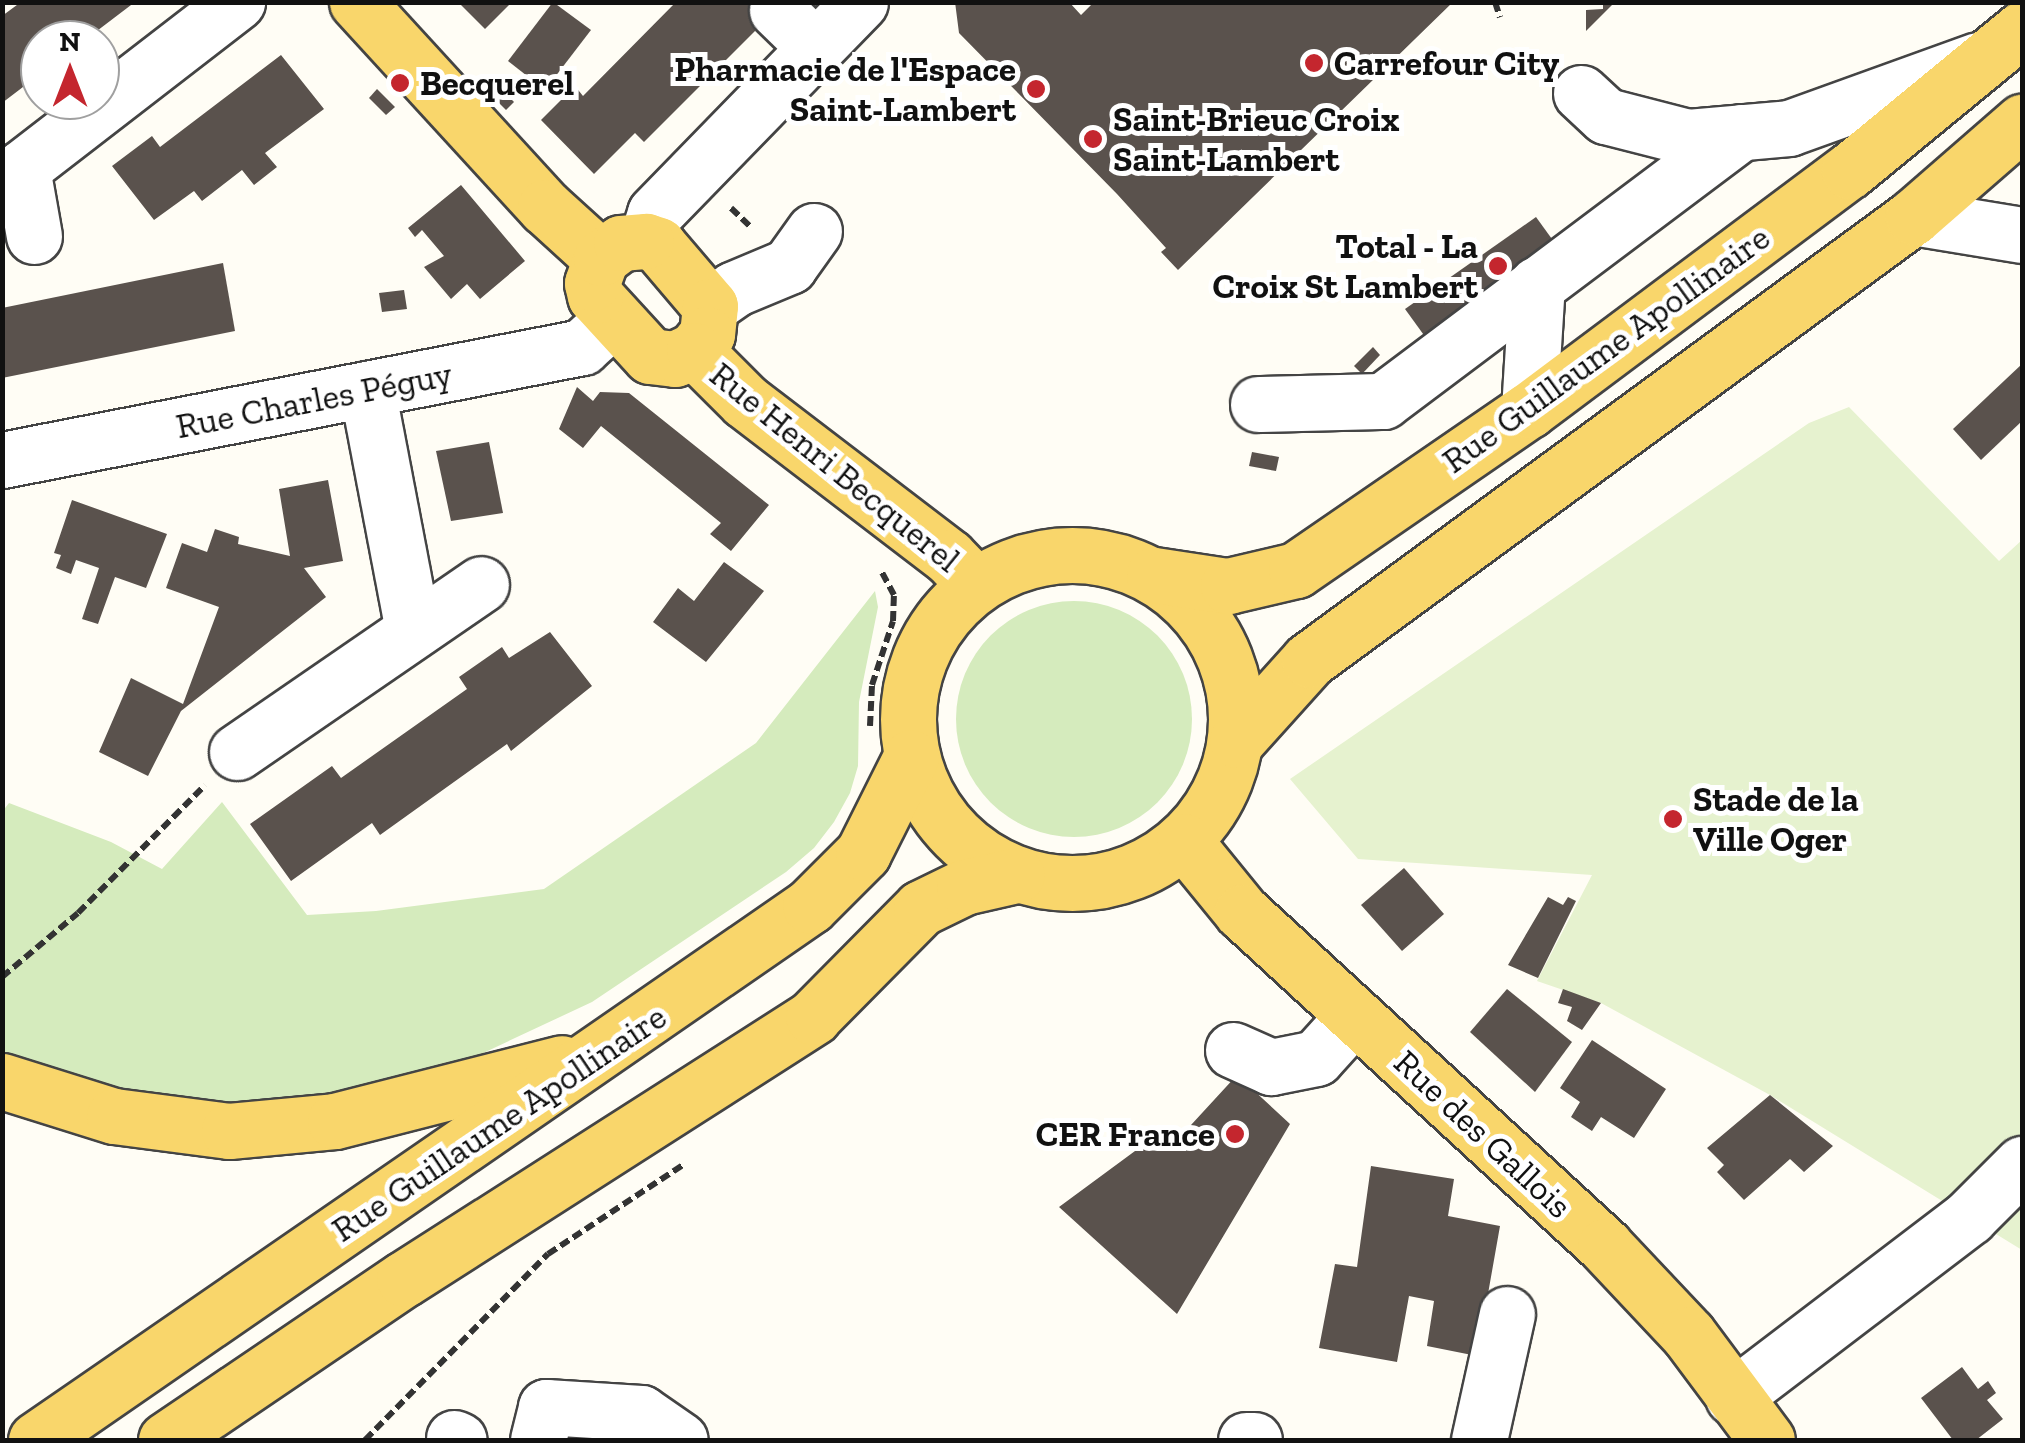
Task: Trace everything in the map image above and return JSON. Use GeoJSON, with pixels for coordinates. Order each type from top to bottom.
{"type":"FeatureCollection","features":[{"type":"Feature","properties":{"kind":"main road"},"geometry":{"type":"LineString","coordinates":[[357,2],[545,207],[624,250],[592,283],[595,296],[650,356],[674,359],[702,328]]}},
{"type":"Feature","properties":{"kind":"main road","name":"Rue Guillaume Apollinaire"},"geometry":{"type":"LineString","coordinates":[[1154,576],[1228,586],[1296,570],[1529,410],[1849,171],[2009,41]]}},
{"type":"Feature","properties":{"kind":"main road"},"geometry":{"type":"LineString","coordinates":[[1236,740],[1309,660],[1913,216],[2022,122]]}},
{"type":"Feature","properties":{"kind":"main road","name":"Rue Henri Becquerel"},"geometry":{"type":"LineString","coordinates":[[624,250],[658,246],[745,400],[950,557],[976,584]]}},
{"type":"Feature","properties":{"kind":"main road"},"geometry":{"type":"LineString","coordinates":[[1063,554],[1110,559],[1154,576],[1192,605],[1220,646],[1235,691],[1236,740],[1228,777],[1210,811],[1184,841],[1148,867],[1105,881],[1061,884],[1017,875],[969,848],[932,808],[890,748],[906,708],[917,661],[941,619],[976,584],[1018,563],[1063,554]]}},
{"type":"Feature","properties":{"kind":"main road","name":"Rue Guillaume Apollinaire"},"geometry":{"type":"LineString","coordinates":[[36,1440],[810,906],[862,853],[890,748]]}},
{"type":"Feature","properties":{"kind":"main road","name":"Rue des Gallois"},"geometry":{"type":"LineString","coordinates":[[1184,841],[1242,912],[1605,1246],[1688,1334],[1767,1440]]}},
{"type":"Feature","properties":{"kind":"main road"},"geometry":{"type":"LineString","coordinates":[[166,1440],[404,1279],[812,1017],[921,908],[964,887],[1017,875]]}},
{"type":"Feature","properties":{"kind":"main road"},"geometry":{"type":"LineString","coordinates":[[2,1080],[114,1116],[229,1130],[336,1120],[603,1052]]}},
{"type":"Feature","properties":{"kind":"street"},"geometry":{"type":"LineString","coordinates":[[34,236],[22,168],[238,2]]}},
{"type":"Feature","properties":{"kind":"street"},"geometry":{"type":"LineString","coordinates":[[624,250],[860,2]]}},
{"type":"Feature","properties":{"kind":"street"},"geometry":{"type":"LineString","coordinates":[[777,10],[816,48]]}},
{"type":"Feature","properties":{"kind":"street"},"geometry":{"type":"LineString","coordinates":[[1581,92],[1606,116],[1688,137],[1790,128],[2009,41]]}},
{"type":"Feature","properties":{"kind":"street"},"geometry":{"type":"LineString","coordinates":[[1258,404],[1383,400],[1741,132]]}},
{"type":"Feature","properties":{"kind":"street"},"geometry":{"type":"LineString","coordinates":[[1913,216],[2022,235]]}},
{"type":"Feature","properties":{"kind":"street"},"geometry":{"type":"LineString","coordinates":[[702,328],[734,289],[802,248]]}},
{"type":"Feature","properties":{"kind":"street"},"geometry":{"type":"LineString","coordinates":[[1529,410],[1537,284]]}},
{"type":"Feature","properties":{"kind":"street","name":"Rue Charles Péguy"},"geometry":{"type":"LineString","coordinates":[[2,460],[582,347],[614,318]]}},
{"type":"Feature","properties":{"kind":"street"},"geometry":{"type":"LineString","coordinates":[[367,389],[413,630]]}},
{"type":"Feature","properties":{"kind":"street"},"geometry":{"type":"LineString","coordinates":[[238,752],[480,584]]}},
{"type":"Feature","properties":{"kind":"street"},"geometry":{"type":"LineString","coordinates":[[1233,1050],[1272,1067],[1316,1058],[1354,1016]]}},
{"type":"Feature","properties":{"kind":"street"},"geometry":{"type":"LineString","coordinates":[[1733,1397],[1969,1217],[2022,1164]]}},
{"type":"Feature","properties":{"kind":"street"},"geometry":{"type":"LineString","coordinates":[[1479,1440],[1508,1314]]}},
{"type":"Feature","properties":{"kind":"street"},"geometry":{"type":"LineString","coordinates":[[538,1440],[546,1406],[641,1413],[680,1440]]}},
{"type":"Feature","properties":{"kind":"path"},"geometry":{"type":"LineString","coordinates":[[1495,2],[1500,17]]}},
{"type":"Feature","properties":{"kind":"path"},"geometry":{"type":"LineString","coordinates":[[695,172],[802,248]]}},
{"type":"Feature","properties":{"kind":"path"},"geometry":{"type":"LineString","coordinates":[[872,555],[894,595],[893,621],[872,685],[890,748]]}},
{"type":"Feature","properties":{"kind":"path"},"geometry":{"type":"LineString","coordinates":[[2,977],[78,913],[238,752]]}},
{"type":"Feature","properties":{"kind":"path"},"geometry":{"type":"LineString","coordinates":[[364,1440],[548,1254],[694,1158]]}},
{"type":"Feature","properties":{"kind":"green space","name":"Stade de la Ville Oger"},"geometry":{"type":"Polygon","coordinates":[[[1849,407],[1999,561],[2022,540],[2022,1250],[1770,1095],[1601,1003],[1537,981],[1592,875],[1358,859],[1290,779],[1809,423],[1849,407]]]}},
{"type":"Feature","properties":{"kind":"green space"},"geometry":{"type":"Polygon","coordinates":[[[875,591],[878,607],[859,702],[858,766],[850,793],[834,822],[814,848],[786,872],[592,1002],[404,1090],[182,1111],[3,1065],[2,812],[9,803],[111,842],[162,869],[222,802],[307,915],[376,911],[544,889],[756,743],[875,591]]]}},
{"type":"Feature","properties":{"kind":"green space"},"geometry":{"type":"Polygon","coordinates":[[[1074,601],[1119,610],[1157,636],[1183,674],[1192,719],[1183,764],[1157,802],[1119,828],[1074,837],[1029,828],[991,802],[965,764],[956,719],[965,674],[991,636],[1029,610],[1074,601]]]}},
{"type":"Feature","properties":{"kind":"building"},"geometry":{"type":"Polygon","coordinates":[[[21,2],[135,2],[111,20],[20,20],[20,89],[2,103],[2,16],[21,2]]]}},
{"type":"Feature","properties":{"kind":"building"},"geometry":{"type":"Polygon","coordinates":[[[458,2],[512,2],[485,29],[458,2]]]}},
{"type":"Feature","properties":{"kind":"building"},"geometry":{"type":"Polygon","coordinates":[[[553,2],[591,30],[545,90],[508,61],[553,2]]]}},
{"type":"Feature","properties":{"kind":"building"},"geometry":{"type":"Polygon","coordinates":[[[676,2],[784,2],[644,142],[635,133],[594,174],[541,120],[575,86],[583,96],[676,2]]]}},
{"type":"Feature","properties":{"kind":"building"},"geometry":{"type":"Polygon","coordinates":[[[955,2],[1069,2],[1081,15],[1094,2],[1453,2],[1178,270],[1161,252],[1166,248],[1117,194],[959,33],[955,2]]]}},
{"type":"Feature","properties":{"kind":"building"},"geometry":{"type":"Polygon","coordinates":[[[1603,2],[1615,2],[1586,31],[1586,10],[1603,9],[1603,2]]]}},
{"type":"Feature","properties":{"kind":"building"},"geometry":{"type":"Polygon","coordinates":[[[281,55],[324,109],[265,153],[277,167],[254,185],[242,170],[202,201],[194,191],[154,220],[112,166],[152,136],[160,147],[281,55]]]}},
{"type":"Feature","properties":{"kind":"building"},"geometry":{"type":"Polygon","coordinates":[[[497,84],[514,102],[506,110],[489,93],[497,84]]]}},
{"type":"Feature","properties":{"kind":"building"},"geometry":{"type":"Polygon","coordinates":[[[377,89],[395,107],[386,115],[369,98],[377,89]]]}},
{"type":"Feature","properties":{"kind":"building"},"geometry":{"type":"Polygon","coordinates":[[[461,185],[525,261],[480,299],[467,284],[451,299],[424,267],[444,256],[422,230],[415,237],[408,228],[461,185]]]}},
{"type":"Feature","properties":{"kind":"building"},"geometry":{"type":"Polygon","coordinates":[[[1536,217],[1557,246],[1426,338],[1405,309],[1536,217]]]}},
{"type":"Feature","properties":{"kind":"building"},"geometry":{"type":"Polygon","coordinates":[[[223,263],[235,331],[2,378],[2,308],[223,263]]]}},
{"type":"Feature","properties":{"kind":"building"},"geometry":{"type":"Polygon","coordinates":[[[404,290],[407,309],[382,312],[379,293],[404,290]]]}},
{"type":"Feature","properties":{"kind":"building"},"geometry":{"type":"Polygon","coordinates":[[[1373,347],[1380,355],[1362,374],[1354,366],[1373,347]]]}},
{"type":"Feature","properties":{"kind":"building"},"geometry":{"type":"Polygon","coordinates":[[[2022,364],[2022,421],[1981,460],[1953,429],[2022,364]]]}},
{"type":"Feature","properties":{"kind":"building"},"geometry":{"type":"Polygon","coordinates":[[[577,387],[593,401],[600,392],[629,393],[769,505],[731,551],[710,534],[721,523],[601,426],[583,448],[559,429],[577,387]]]}},
{"type":"Feature","properties":{"kind":"building"},"geometry":{"type":"Polygon","coordinates":[[[489,442],[503,513],[451,521],[436,451],[489,442]]]}},
{"type":"Feature","properties":{"kind":"building"},"geometry":{"type":"Polygon","coordinates":[[[1252,452],[1279,457],[1276,471],[1249,466],[1252,452]]]}},
{"type":"Feature","properties":{"kind":"building"},"geometry":{"type":"Polygon","coordinates":[[[328,480],[343,561],[304,568],[326,597],[181,711],[148,776],[99,752],[131,678],[183,704],[219,607],[166,588],[182,543],[207,552],[215,529],[239,537],[238,544],[290,556],[279,489],[328,480]]]}},
{"type":"Feature","properties":{"kind":"building"},"geometry":{"type":"Polygon","coordinates":[[[72,500],[167,534],[146,588],[115,577],[98,624],[82,619],[99,568],[76,560],[71,574],[56,568],[61,555],[54,553],[72,500]]]}},
{"type":"Feature","properties":{"kind":"building"},"geometry":{"type":"Polygon","coordinates":[[[724,562],[764,591],[706,662],[653,622],[678,588],[694,601],[724,562]]]}},
{"type":"Feature","properties":{"kind":"building"},"geometry":{"type":"Polygon","coordinates":[[[550,632],[592,686],[511,751],[507,744],[380,835],[372,823],[291,881],[250,824],[332,766],[341,778],[467,689],[459,677],[502,647],[509,658],[550,632]]]}},
{"type":"Feature","properties":{"kind":"building"},"geometry":{"type":"Polygon","coordinates":[[[1404,868],[1444,914],[1402,951],[1361,905],[1404,868]]]}},
{"type":"Feature","properties":{"kind":"building"},"geometry":{"type":"Polygon","coordinates":[[[1548,897],[1563,905],[1568,897],[1576,901],[1538,978],[1508,965],[1548,897]]]}},
{"type":"Feature","properties":{"kind":"building"},"geometry":{"type":"Polygon","coordinates":[[[1507,989],[1572,1042],[1535,1092],[1470,1032],[1507,989]]]}},
{"type":"Feature","properties":{"kind":"building"},"geometry":{"type":"Polygon","coordinates":[[[1563,989],[1601,1003],[1582,1030],[1567,1021],[1572,1007],[1558,1003],[1563,989]]]}},
{"type":"Feature","properties":{"kind":"building"},"geometry":{"type":"Polygon","coordinates":[[[1592,1040],[1666,1089],[1634,1138],[1601,1117],[1592,1131],[1571,1117],[1580,1102],[1560,1088],[1592,1040]]]}},
{"type":"Feature","properties":{"kind":"building"},"geometry":{"type":"Polygon","coordinates":[[[1237,1075],[1290,1124],[1177,1314],[1059,1207],[1154,1137],[1168,1150],[1237,1075]]]}},
{"type":"Feature","properties":{"kind":"building"},"geometry":{"type":"Polygon","coordinates":[[[1770,1095],[1833,1146],[1804,1172],[1790,1159],[1744,1200],[1717,1172],[1724,1165],[1707,1148],[1770,1095]]]}},
{"type":"Feature","properties":{"kind":"building"},"geometry":{"type":"Polygon","coordinates":[[[1371,1166],[1454,1179],[1448,1216],[1500,1226],[1477,1356],[1427,1346],[1434,1301],[1409,1296],[1397,1362],[1319,1348],[1335,1264],[1357,1267],[1371,1166]]]}},
{"type":"Feature","properties":{"kind":"building"},"geometry":{"type":"Polygon","coordinates":[[[1962,1367],[1978,1389],[1988,1381],[1996,1393],[1987,1400],[2003,1419],[1976,1440],[1953,1440],[1921,1398],[1962,1367]]]}},
{"type":"Feature","properties":{"kind":"place","name":"Carrefour City"},"geometry":{"type":"Point","coordinates":[1314,63]}},
{"type":"Feature","properties":{"kind":"place","name":"Becquerel"},"geometry":{"type":"Point","coordinates":[400,83]}},
{"type":"Feature","properties":{"kind":"place","name":"Pharmacie de l'Espace Saint-Lambert"},"geometry":{"type":"Point","coordinates":[1036,89]}},
{"type":"Feature","properties":{"kind":"place","name":"Saint-Brieuc Croix Saint-Lambert"},"geometry":{"type":"Point","coordinates":[1093,139]}},
{"type":"Feature","properties":{"kind":"place","name":"Total - La Croix St Lambert"},"geometry":{"type":"Point","coordinates":[1498,266]}},
{"type":"Feature","properties":{"kind":"place","name":"Stade de la Ville Oger"},"geometry":{"type":"Point","coordinates":[1673,819]}},
{"type":"Feature","properties":{"kind":"place","name":"CER France"},"geometry":{"type":"Point","coordinates":[1235,1134]}}]}
